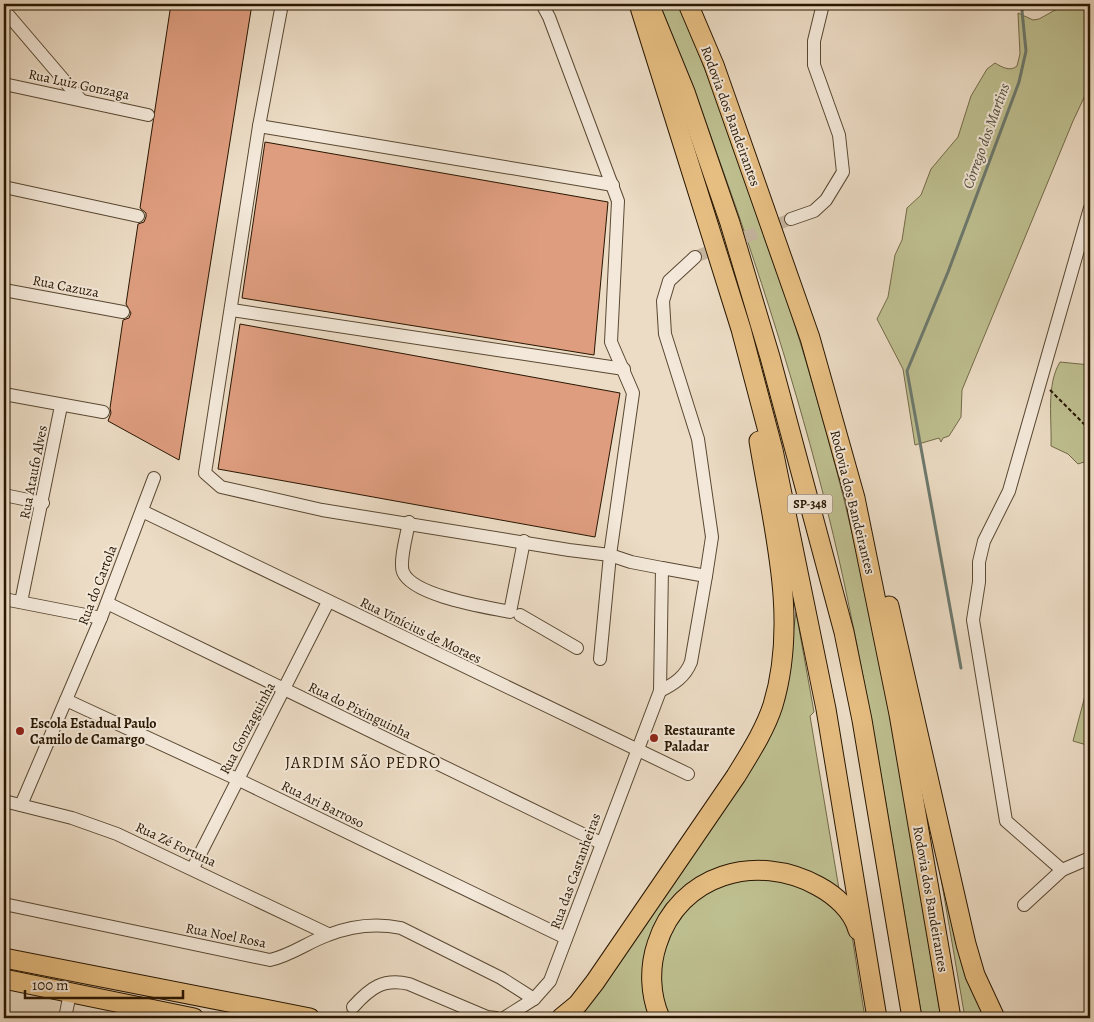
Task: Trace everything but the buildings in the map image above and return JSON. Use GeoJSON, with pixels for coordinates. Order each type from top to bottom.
{"type":"FeatureCollection","features":[{"type":"Feature","properties":{"kind":"highway"},"geometry":{"type":"LineString","coordinates":[[639,4],[741,329],[773,450],[826,709],[877,1018]]}},
{"type":"Feature","properties":{"kind":"highway","name":"SP-348"},"geometry":{"type":"LineString","coordinates":[[650,4],[685,92],[730,223],[770,357],[844,632],[862,720],[912,1018]]}},
{"type":"Feature","properties":{"kind":"highway","name":"Rodovia dos Bandeirantes"},"geometry":{"type":"LineString","coordinates":[[688,4],[714,65],[810,338],[855,498],[899,714],[951,1018]]}},
{"type":"Feature","properties":{"kind":"highway"},"geometry":{"type":"LineString","coordinates":[[561,1018],[578,1004],[595,982],[736,776],[757,741],[774,698],[786,637],[780,563],[741,329]]}},
{"type":"Feature","properties":{"kind":"highway"},"geometry":{"type":"LineString","coordinates":[[855,498],[890,608],[966,944],[975,975],[995,1018]]}},
{"type":"Feature","properties":{"kind":"highway"},"geometry":{"type":"LineString","coordinates":[[660,1018],[651,978],[653,956],[660,933],[669,915],[686,898],[704,883],[730,873],[780,871],[803,878],[836,897],[856,924],[869,972]]}},
{"type":"Feature","properties":{"kind":"highway"},"geometry":{"type":"LineString","coordinates":[[4,958],[310,1018]]}},
{"type":"Feature","properties":{"kind":"highway"},"geometry":{"type":"LineString","coordinates":[[4,979],[194,1018]]}},
{"type":"Feature","properties":{"kind":"street"},"geometry":{"type":"LineString","coordinates":[[282,4],[259,126],[206,473],[221,487],[322,510],[409,522],[432,528],[524,541],[569,550],[610,554],[631,562],[706,576]]}},
{"type":"Feature","properties":{"kind":"street"},"geometry":{"type":"LineString","coordinates":[[542,4],[549,17],[618,201],[611,342],[633,393],[610,554],[600,659]]}},
{"type":"Feature","properties":{"kind":"street"},"geometry":{"type":"LineString","coordinates":[[791,219],[814,211],[826,200],[843,172],[839,135],[814,65],[814,40],[822,4]]}},
{"type":"Feature","properties":{"kind":"street"},"geometry":{"type":"LineString","coordinates":[[4,10],[80,100]]}},
{"type":"Feature","properties":{"kind":"street","name":"Rua Luiz Gonzaga"},"geometry":{"type":"LineString","coordinates":[[4,84],[148,115]]}},
{"type":"Feature","properties":{"kind":"street"},"geometry":{"type":"LineString","coordinates":[[259,126],[613,185]]}},
{"type":"Feature","properties":{"kind":"street"},"geometry":{"type":"LineString","coordinates":[[4,187],[138,216]]}},
{"type":"Feature","properties":{"kind":"street"},"geometry":{"type":"LineString","coordinates":[[1062,870],[1006,821],[973,620],[980,582],[979,562],[984,541],[1009,491],[1090,208]]}},
{"type":"Feature","properties":{"kind":"street"},"geometry":{"type":"LineString","coordinates":[[660,691],[676,682],[687,672],[691,662],[712,537],[698,439],[665,334],[663,301],[669,281],[695,257]]}},
{"type":"Feature","properties":{"kind":"street","name":"Rua Cazuza"},"geometry":{"type":"LineString","coordinates":[[4,290],[123,312]]}},
{"type":"Feature","properties":{"kind":"street"},"geometry":{"type":"LineString","coordinates":[[232,310],[624,369]]}},
{"type":"Feature","properties":{"kind":"street"},"geometry":{"type":"LineString","coordinates":[[4,394],[61,406],[103,412]]}},
{"type":"Feature","properties":{"kind":"street","name":"Rua Ataufo Alves"},"geometry":{"type":"LineString","coordinates":[[21,602],[43,503],[61,406]]}},
{"type":"Feature","properties":{"kind":"street","name":"Rua do Cartola"},"geometry":{"type":"LineString","coordinates":[[21,805],[101,618],[154,478]]}},
{"type":"Feature","properties":{"kind":"street"},"geometry":{"type":"LineString","coordinates":[[4,495],[43,503]]}},
{"type":"Feature","properties":{"kind":"street","name":"Rua Vinícius de Moraes"},"geometry":{"type":"LineString","coordinates":[[142,511],[688,774]]}},
{"type":"Feature","properties":{"kind":"street"},"geometry":{"type":"LineString","coordinates":[[409,522],[402,566],[408,579],[439,596],[510,612],[524,541]]}},
{"type":"Feature","properties":{"kind":"street"},"geometry":{"type":"LineString","coordinates":[[660,691],[662,568]]}},
{"type":"Feature","properties":{"kind":"street"},"geometry":{"type":"LineString","coordinates":[[4,599],[101,618]]}},
{"type":"Feature","properties":{"kind":"street","name":"Rua Gonzaguinha"},"geometry":{"type":"LineString","coordinates":[[193,868],[328,602]]}},
{"type":"Feature","properties":{"kind":"street","name":"Rua do Pixinguinha"},"geometry":{"type":"LineString","coordinates":[[107,603],[601,843]]}},
{"type":"Feature","properties":{"kind":"street"},"geometry":{"type":"LineString","coordinates":[[520,614],[577,648]]}},
{"type":"Feature","properties":{"kind":"street","name":"Rua das Castanheiras"},"geometry":{"type":"LineString","coordinates":[[534,999],[550,980],[660,691]]}},
{"type":"Feature","properties":{"kind":"street","name":"Rua Ari Barroso"},"geometry":{"type":"LineString","coordinates":[[66,700],[237,779],[566,938]]}},
{"type":"Feature","properties":{"kind":"street","name":"Rua Zé Fortuna"},"geometry":{"type":"LineString","coordinates":[[4,801],[95,825],[193,868],[328,934]]}},
{"type":"Feature","properties":{"kind":"street"},"geometry":{"type":"LineString","coordinates":[[1024,905],[1062,870],[1090,858]]}},
{"type":"Feature","properties":{"kind":"street","name":"Rua Noel Rosa"},"geometry":{"type":"LineString","coordinates":[[4,904],[270,960],[282,957],[328,934],[370,925],[386,925],[401,928],[501,978],[534,999]]}},
{"type":"Feature","properties":{"kind":"street"},"geometry":{"type":"LineString","coordinates":[[353,1007],[377,985],[397,981],[409,984],[487,1017],[496,1018]]}},
{"type":"Feature","properties":{"kind":"street"},"geometry":{"type":"LineString","coordinates":[[65,1018],[70,993]]}},
{"type":"Feature","properties":{"kind":"street"},"geometry":{"type":"LineString","coordinates":[[504,1018],[522,1009],[534,999]]}},
{"type":"Feature","properties":{"kind":"path"},"geometry":{"type":"LineString","coordinates":[[1041,381],[1090,430]]}},
{"type":"Feature","properties":{"kind":"green space"},"geometry":{"type":"Polygon","coordinates":[[[659,4],[679,4],[706,73],[733,143],[782,286],[826,431],[845,504],[874,632],[941,1018],[922,1018],[876,745],[855,636],[844,582],[810,443],[769,306],[739,216],[691,83],[659,4]]]}},
{"type":"Feature","properties":{"kind":"green space"},"geometry":{"type":"Polygon","coordinates":[[[1066,4],[1090,4],[1090,85],[1073,121],[962,390],[961,417],[949,436],[943,438],[941,442],[939,438],[915,445],[903,369],[877,319],[888,297],[895,255],[902,240],[907,208],[921,195],[931,169],[958,137],[971,96],[987,69],[995,63],[1009,69],[1017,66],[1020,54],[1018,13],[1033,20],[1039,19],[1066,4]]]}},
{"type":"Feature","properties":{"kind":"green space"},"geometry":{"type":"Polygon","coordinates":[[[1060,362],[1090,365],[1090,460],[1078,464],[1068,454],[1051,446],[1051,392],[1060,362]]]}},
{"type":"Feature","properties":{"kind":"green space"},"geometry":{"type":"Polygon","coordinates":[[[796,612],[814,712],[810,716],[840,895],[761,864],[664,913],[655,1018],[569,1018],[746,774],[793,634],[796,612]]]}},
{"type":"Feature","properties":{"kind":"green space"},"geometry":{"type":"Polygon","coordinates":[[[1090,677],[1090,746],[1073,741],[1090,677]]]}},
{"type":"Feature","properties":{"kind":"green space"},"geometry":{"type":"Polygon","coordinates":[[[938,861],[990,1018],[965,1018],[938,861]]]}},
{"type":"Feature","properties":{"kind":"green space"},"geometry":{"type":"Polygon","coordinates":[[[731,879],[788,879],[835,904],[852,936],[865,1018],[670,1018],[660,991],[658,971],[668,933],[687,905],[731,879]]]}},
{"type":"Feature","properties":{"kind":"waterway","name":"Córrego dos Martins"},"geometry":{"type":"LineString","coordinates":[[961,668],[907,371],[948,272],[1019,82],[1026,51],[1022,11],[1025,4]]}},
{"type":"Feature","properties":{"kind":"tunnel"},"geometry":{"type":"LineString","coordinates":[[695,257],[791,219]]}},
{"type":"Feature","properties":{"kind":"tunnel"},"geometry":{"type":"LineString","coordinates":[[351,1018],[353,1007]]}},
{"type":"Feature","properties":{"kind":"place","name":"Escola Estadual Paulo Camilo de Camargo"},"geometry":{"type":"Point","coordinates":[20,731]}},
{"type":"Feature","properties":{"kind":"place","name":"Restaurante Paladar"},"geometry":{"type":"Point","coordinates":[654,738]}},
{"type":"Feature","properties":{"kind":"district","name":"JARDIM SÃO PEDRO"},"geometry":{"type":"Point","coordinates":[363,762]}}]}
